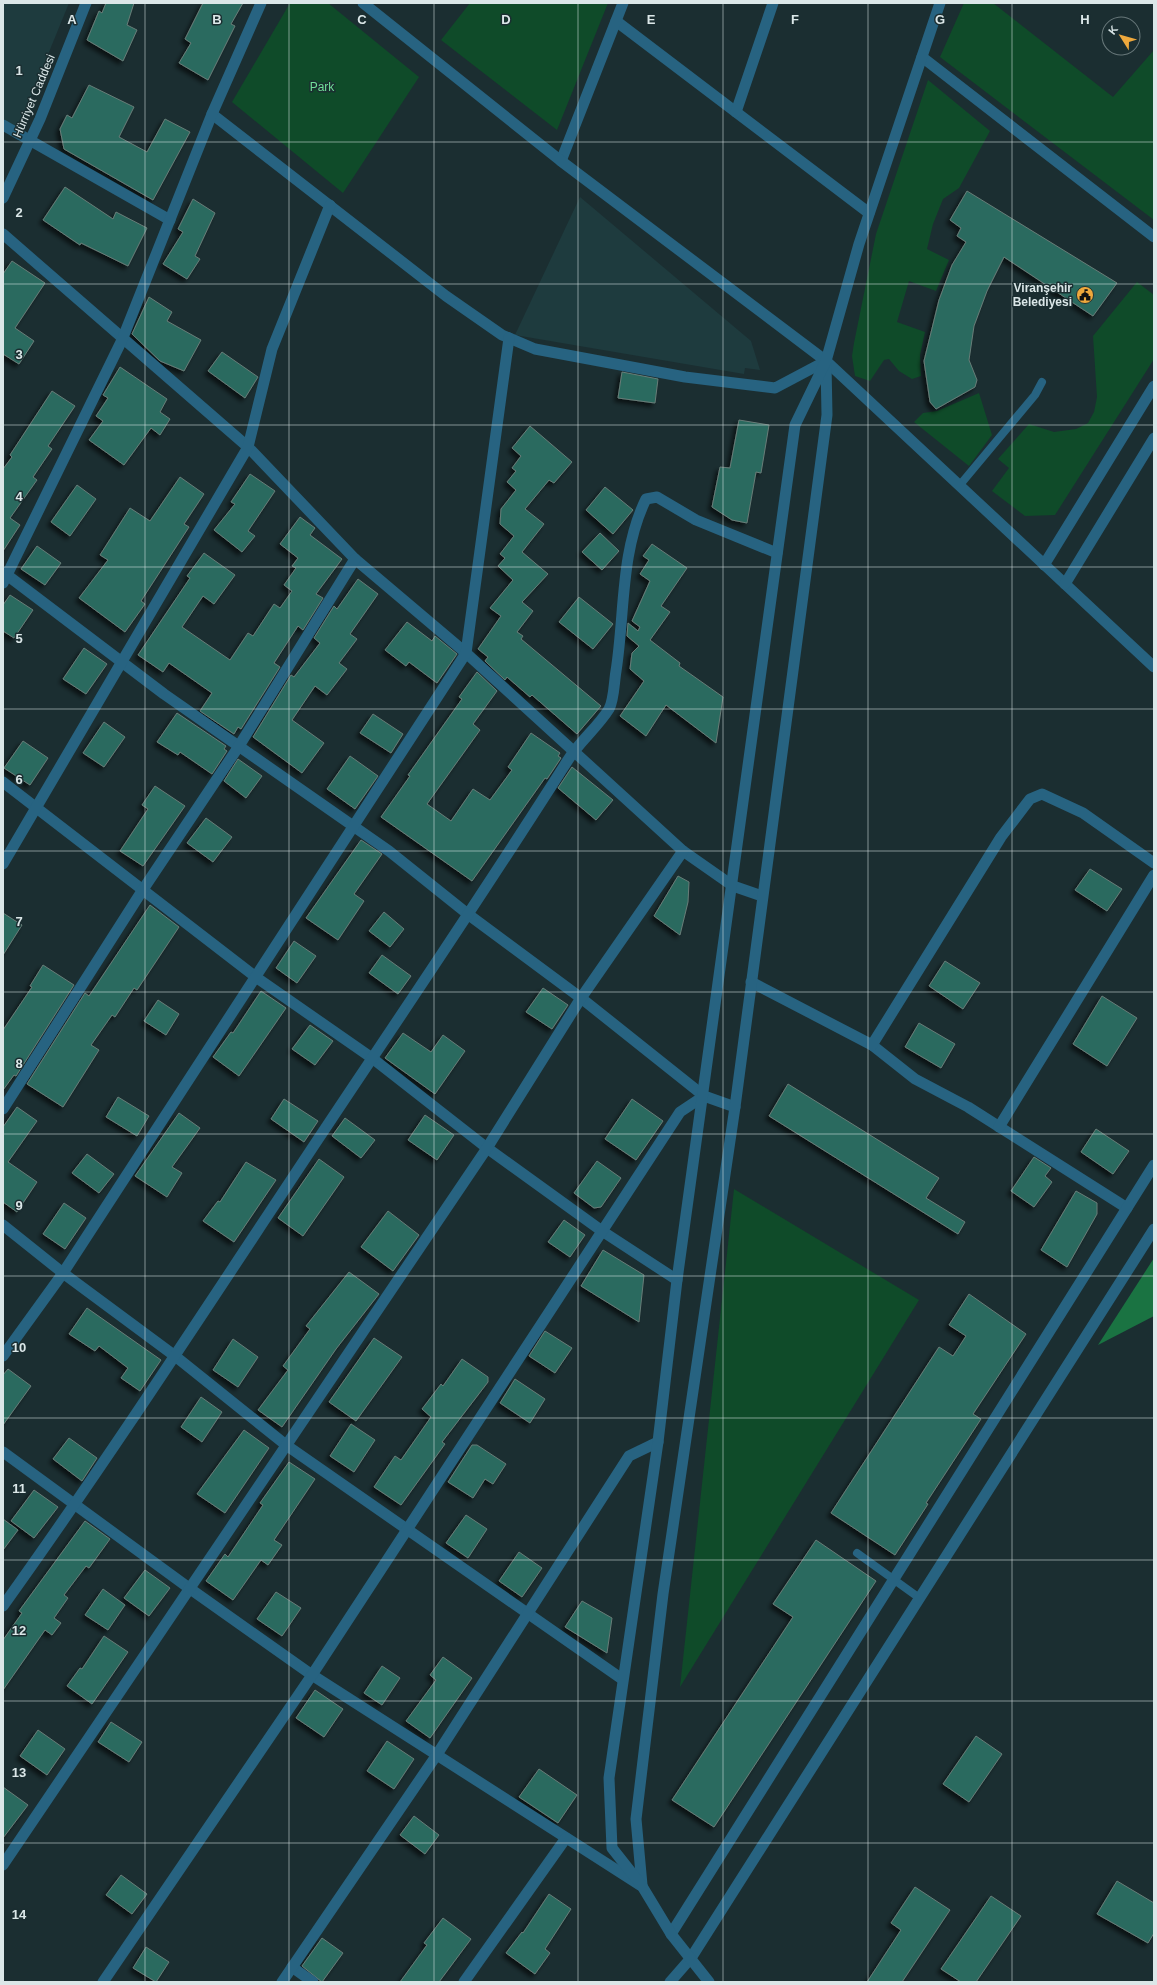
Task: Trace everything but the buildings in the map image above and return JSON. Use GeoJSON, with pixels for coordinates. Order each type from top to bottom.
{"type":"FeatureCollection","features":[{"type":"Feature","properties":{"kind":"street","name":"Hürriyet Caddesi"},"geometry":{"type":"LineString","coordinates":[[3,198],[30,140],[86,3]]}},
{"type":"Feature","properties":{"kind":"street"},"geometry":{"type":"LineString","coordinates":[[261,3],[212,114],[122,340],[5,577],[121,662],[389,851],[469,915],[581,998],[704,1096],[735,1107]]}},
{"type":"Feature","properties":{"kind":"street"},"geometry":{"type":"LineString","coordinates":[[363,3],[560,161],[826,361],[1154,667]]}},
{"type":"Feature","properties":{"kind":"street"},"geometry":{"type":"LineString","coordinates":[[560,161],[623,3]]}},
{"type":"Feature","properties":{"kind":"street"},"geometry":{"type":"LineString","coordinates":[[736,112],[773,3]]}},
{"type":"Feature","properties":{"kind":"street"},"geometry":{"type":"LineString","coordinates":[[709,1982],[671,1934],[642,1886],[612,1848],[609,1778],[622,1679],[658,1442],[678,1280],[733,886],[794,425],[826,361],[858,244],[940,3]]}},
{"type":"Feature","properties":{"kind":"street"},"geometry":{"type":"LineString","coordinates":[[616,21],[869,213]]}},
{"type":"Feature","properties":{"kind":"street"},"geometry":{"type":"LineString","coordinates":[[922,57],[1154,237]]}},
{"type":"Feature","properties":{"kind":"street"},"geometry":{"type":"LineString","coordinates":[[212,114],[446,296],[502,335],[535,349],[685,377],[775,388],[826,361]]}},
{"type":"Feature","properties":{"kind":"street"},"geometry":{"type":"LineString","coordinates":[[3,125],[170,220]]}},
{"type":"Feature","properties":{"kind":"street"},"geometry":{"type":"LineString","coordinates":[[3,864],[248,447],[272,349],[330,205]]}},
{"type":"Feature","properties":{"kind":"street"},"geometry":{"type":"LineString","coordinates":[[3,234],[122,340],[248,447],[355,559],[466,653],[683,852],[733,886],[762,896]]}},
{"type":"Feature","properties":{"kind":"street"},"geometry":{"type":"LineString","coordinates":[[3,1356],[64,1273],[257,978],[466,653],[509,338]]}},
{"type":"Feature","properties":{"kind":"street"},"geometry":{"type":"LineString","coordinates":[[642,1886],[636,1819],[663,1594],[735,1107],[827,415],[826,361]]}},
{"type":"Feature","properties":{"kind":"street"},"geometry":{"type":"LineString","coordinates":[[1044,565],[1154,386]]}},
{"type":"Feature","properties":{"kind":"street"},"geometry":{"type":"LineString","coordinates":[[1065,584],[1154,438]]}},
{"type":"Feature","properties":{"kind":"street"},"geometry":{"type":"LineString","coordinates":[[3,1606],[75,1505],[176,1356],[372,1058],[469,915],[573,752],[610,708],[621,638],[627,561],[637,517],[646,499],[657,498],[696,520],[778,553]]}},
{"type":"Feature","properties":{"kind":"street"},"geometry":{"type":"LineString","coordinates":[[3,1109],[142,890],[239,746],[355,559]]}},
{"type":"Feature","properties":{"kind":"street"},"geometry":{"type":"LineString","coordinates":[[3,782],[257,978],[372,1058],[487,1148],[602,1231],[678,1280]]}},
{"type":"Feature","properties":{"kind":"street"},"geometry":{"type":"LineString","coordinates":[[872,1045],[1001,837],[1030,799],[1042,794],[1083,814],[1154,863]]}},
{"type":"Feature","properties":{"kind":"street"},"geometry":{"type":"LineString","coordinates":[[3,1865],[7,1851],[189,1588],[487,1148],[581,998],[683,852]]}},
{"type":"Feature","properties":{"kind":"street"},"geometry":{"type":"LineString","coordinates":[[999,1127],[1154,875]]}},
{"type":"Feature","properties":{"kind":"street"},"geometry":{"type":"LineString","coordinates":[[751,982],[872,1045],[915,1079],[968,1107],[1127,1208]]}},
{"type":"Feature","properties":{"kind":"street"},"geometry":{"type":"LineString","coordinates":[[103,1982],[312,1675],[680,1112],[704,1096]]}},
{"type":"Feature","properties":{"kind":"street"},"geometry":{"type":"LineString","coordinates":[[671,1934],[1154,1165]]}},
{"type":"Feature","properties":{"kind":"street"},"geometry":{"type":"LineString","coordinates":[[3,1225],[64,1273],[176,1356],[286,1445],[622,1679]]}},
{"type":"Feature","properties":{"kind":"street"},"geometry":{"type":"LineString","coordinates":[[670,1982],[691,1958],[918,1597],[1154,1229]]}},
{"type":"Feature","properties":{"kind":"street"},"geometry":{"type":"LineString","coordinates":[[282,1982],[436,1756],[629,1456],[658,1442]]}},
{"type":"Feature","properties":{"kind":"street"},"geometry":{"type":"LineString","coordinates":[[3,1452],[189,1588],[312,1675],[436,1756],[642,1886]]}},
{"type":"Feature","properties":{"kind":"street"},"geometry":{"type":"LineString","coordinates":[[464,1982],[566,1838]]}},
{"type":"Feature","properties":{"kind":"street"},"geometry":{"type":"LineString","coordinates":[[292,1966],[313,1982]]}},
{"type":"Feature","properties":{"kind":"lane"},"geometry":{"type":"LineString","coordinates":[[959,486],[1035,395],[1042,382]]}},
{"type":"Feature","properties":{"kind":"lane"},"geometry":{"type":"LineString","coordinates":[[857,1553],[918,1597]]}},
{"type":"Feature","properties":{"kind":"shaded area"},"geometry":{"type":"Polygon","coordinates":[[[3,3],[69,3],[18,128],[3,119],[3,3]]]}},
{"type":"Feature","properties":{"kind":"shaded area"},"geometry":{"type":"Polygon","coordinates":[[[580,197],[751,341],[760,370],[745,368],[744,374],[515,335],[580,197]]]}},
{"type":"Feature","properties":{"kind":"green space","name":"Park"},"geometry":{"type":"Polygon","coordinates":[[[290,3],[328,3],[419,77],[343,193],[232,102],[290,3]]]}},
{"type":"Feature","properties":{"kind":"green space"},"geometry":{"type":"Polygon","coordinates":[[[470,3],[608,3],[557,130],[441,40],[470,3]]]}},
{"type":"Feature","properties":{"kind":"green space"},"geometry":{"type":"Polygon","coordinates":[[[964,3],[993,3],[1113,97],[1154,50],[1154,220],[940,57],[964,3]]]}},
{"type":"Feature","properties":{"kind":"green space"},"geometry":{"type":"Polygon","coordinates":[[[928,80],[990,131],[959,188],[943,199],[933,224],[927,249],[949,260],[936,291],[909,281],[897,322],[925,332],[920,355],[921,376],[912,379],[899,371],[889,359],[884,360],[870,381],[855,376],[852,356],[854,343],[876,234],[928,80]]]}},
{"type":"Feature","properties":{"kind":"green space"},"geometry":{"type":"Polygon","coordinates":[[[1137,282],[1154,295],[1154,359],[1055,515],[1025,516],[992,491],[1009,468],[998,459],[1029,424],[1054,432],[1076,429],[1088,423],[1094,412],[1097,397],[1093,336],[1137,282]]]}},
{"type":"Feature","properties":{"kind":"green space"},"geometry":{"type":"Polygon","coordinates":[[[979,393],[992,435],[969,466],[914,422],[923,413],[937,411],[979,393]]]}},
{"type":"Feature","properties":{"kind":"green space"},"geometry":{"type":"Polygon","coordinates":[[[734,1189],[919,1300],[680,1687],[734,1189]]]}},
{"type":"Feature","properties":{"kind":"green space"},"geometry":{"type":"Polygon","coordinates":[[[1154,1258],[1154,1316],[1098,1345],[1154,1258]]]}},
{"type":"Feature","properties":{"kind":"place","name":"Viranşehir Belediyesi"},"geometry":{"type":"Point","coordinates":[1085,295]}}]}
